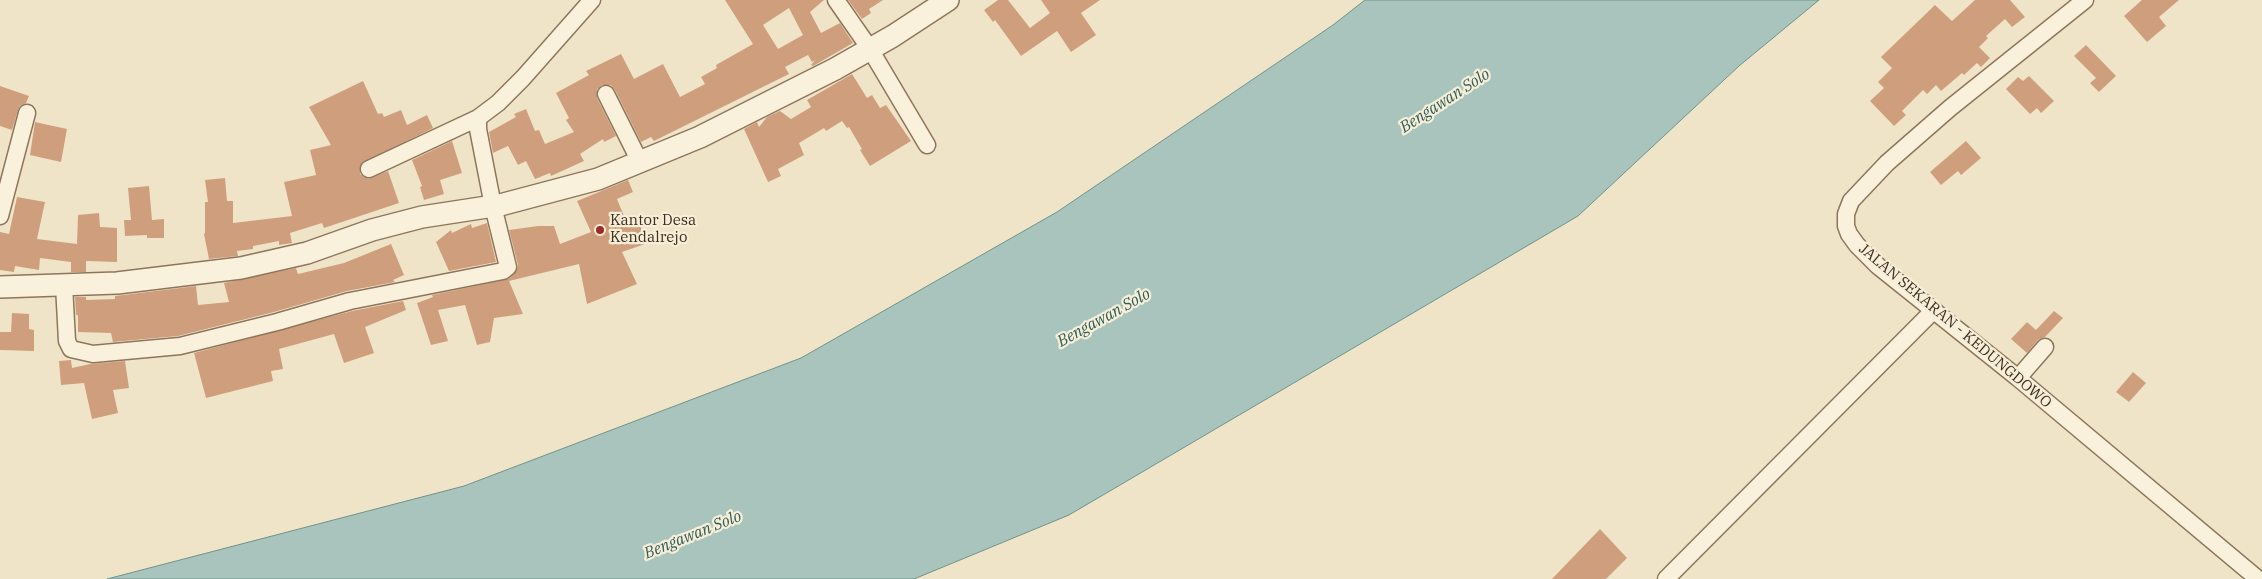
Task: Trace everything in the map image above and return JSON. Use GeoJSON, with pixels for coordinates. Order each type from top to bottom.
{"type":"FeatureCollection","features":[{"type":"Feature","properties":{"kind":"street"},"geometry":{"type":"LineString","coordinates":[[369,169],[478,118],[498,103],[523,78],[592,0]]}},
{"type":"Feature","properties":{"kind":"street"},"geometry":{"type":"LineString","coordinates":[[836,0],[870,49],[927,144]]}},
{"type":"Feature","properties":{"kind":"street"},"geometry":{"type":"LineString","coordinates":[[0,288],[172,278],[241,268],[307,253],[372,230],[422,217],[493,206],[598,179],[700,137],[835,69],[948,0]]}},
{"type":"Feature","properties":{"kind":"street","name":"JALAN SEKARAN - KEDUNGDOWO"},"geometry":{"type":"LineString","coordinates":[[2085,0],[1914,138],[1861,189],[1849,205],[1846,214],[1846,226],[1857,245],[1878,266],[2018,378],[2247,576]]}},
{"type":"Feature","properties":{"kind":"street"},"geometry":{"type":"LineString","coordinates":[[606,94],[640,162]]}},
{"type":"Feature","properties":{"kind":"street"},"geometry":{"type":"LineString","coordinates":[[0,216],[27,113]]}},
{"type":"Feature","properties":{"kind":"street"},"geometry":{"type":"LineString","coordinates":[[64,285],[68,341],[71,349],[93,354],[180,346],[277,322],[350,301],[504,271],[508,267],[493,206],[478,129],[478,118]]}},
{"type":"Feature","properties":{"kind":"street"},"geometry":{"type":"LineString","coordinates":[[1666,579],[1934,310]]}},
{"type":"Feature","properties":{"kind":"street"},"geometry":{"type":"LineString","coordinates":[[2018,378],[2045,347]]}},
{"type":"Feature","properties":{"kind":"water","name":"Bengawan Solo"},"geometry":{"type":"Polygon","coordinates":[[[1365,0],[1819,0],[1739,66],[1578,216],[1069,515],[914,579],[107,579],[464,486],[801,358],[1057,212],[1333,25],[1365,0]]]}},
{"type":"Feature","properties":{"kind":"building"},"geometry":{"type":"Polygon","coordinates":[[[725,0],[824,0],[810,12],[821,33],[840,23],[853,43],[813,66],[811,65],[815,60],[812,62],[808,55],[785,67],[789,74],[654,141],[651,137],[641,142],[615,90],[611,85],[602,85],[597,89],[597,98],[616,136],[604,142],[603,139],[580,154],[584,161],[551,176],[550,173],[535,179],[526,161],[518,165],[508,146],[493,153],[489,132],[516,117],[514,114],[526,109],[535,131],[539,130],[545,144],[574,132],[566,120],[569,118],[556,93],[589,75],[586,71],[621,54],[634,79],[663,64],[680,97],[705,84],[701,77],[717,68],[716,65],[753,44],[725,0]],[[789,8],[763,25],[778,49],[803,35],[789,8]]]}},
{"type":"Feature","properties":{"kind":"building"},"geometry":{"type":"Polygon","coordinates":[[[848,0],[883,0],[869,9],[871,13],[862,19],[848,0]]]}},
{"type":"Feature","properties":{"kind":"building"},"geometry":{"type":"Polygon","coordinates":[[[998,0],[1008,0],[1030,28],[1050,13],[1041,0],[1100,0],[1081,13],[1096,35],[1071,52],[1057,31],[1021,56],[995,20],[993,22],[984,10],[998,0]]]}},
{"type":"Feature","properties":{"kind":"building"},"geometry":{"type":"Polygon","coordinates":[[[1975,0],[2010,0],[2025,17],[2012,27],[2005,19],[1986,36],[1988,38],[1979,47],[1990,58],[1981,67],[1977,63],[1941,91],[1936,85],[1927,94],[1923,90],[1902,111],[1906,115],[1894,126],[1870,101],[1884,88],[1878,82],[1892,68],[1881,57],[1935,5],[1952,21],[1975,0]]]}},
{"type":"Feature","properties":{"kind":"building"},"geometry":{"type":"Polygon","coordinates":[[[2142,0],[2179,0],[2159,17],[2166,26],[2147,42],[2124,16],[2142,0]]]}},
{"type":"Feature","properties":{"kind":"building"},"geometry":{"type":"Polygon","coordinates":[[[2086,45],[2116,76],[2099,92],[2090,83],[2096,78],[2074,56],[2086,45]]]}},
{"type":"Feature","properties":{"kind":"building"},"geometry":{"type":"Polygon","coordinates":[[[852,74],[867,98],[872,95],[880,108],[886,105],[911,141],[870,166],[849,127],[847,128],[842,121],[826,131],[824,128],[799,143],[804,155],[778,169],[781,176],[768,182],[744,129],[757,122],[759,127],[767,117],[780,111],[791,119],[811,107],[807,100],[852,74]]]}},
{"type":"Feature","properties":{"kind":"building"},"geometry":{"type":"Polygon","coordinates":[[[2029,76],[2054,101],[2041,113],[2037,108],[2030,114],[2006,89],[2018,77],[2023,81],[2029,76]]]}},
{"type":"Feature","properties":{"kind":"building"},"geometry":{"type":"Polygon","coordinates":[[[363,81],[378,114],[382,113],[384,117],[401,110],[407,125],[427,115],[433,128],[361,164],[360,174],[368,179],[388,171],[399,203],[324,228],[322,223],[290,233],[292,243],[279,245],[279,241],[253,246],[253,249],[237,251],[238,256],[209,259],[204,234],[205,202],[208,202],[205,180],[225,178],[227,201],[233,201],[233,223],[292,216],[284,182],[316,175],[310,150],[331,145],[309,107],[363,81]]]}},
{"type":"Feature","properties":{"kind":"building"},"geometry":{"type":"Polygon","coordinates":[[[0,86],[29,96],[26,103],[20,106],[18,110],[12,130],[0,126],[0,86]]]}},
{"type":"Feature","properties":{"kind":"building"},"geometry":{"type":"Polygon","coordinates":[[[35,122],[67,129],[61,162],[30,155],[35,122]]]}},
{"type":"Feature","properties":{"kind":"building"},"geometry":{"type":"Polygon","coordinates":[[[452,141],[462,173],[440,180],[444,194],[424,200],[420,187],[422,186],[412,160],[452,141]]]}},
{"type":"Feature","properties":{"kind":"building"},"geometry":{"type":"Polygon","coordinates":[[[1966,141],[1981,158],[1961,175],[1958,171],[1941,185],[1930,172],[1966,141]]]}},
{"type":"Feature","properties":{"kind":"building"},"geometry":{"type":"Polygon","coordinates":[[[628,180],[633,192],[617,199],[626,221],[638,216],[645,244],[622,252],[637,284],[587,304],[579,264],[509,281],[523,314],[494,318],[490,342],[477,345],[465,305],[438,310],[448,341],[431,345],[417,303],[433,297],[432,295],[509,279],[517,271],[518,265],[509,230],[554,226],[560,244],[591,232],[577,201],[628,180]]]}},
{"type":"Feature","properties":{"kind":"building"},"geometry":{"type":"Polygon","coordinates":[[[149,186],[152,220],[164,219],[164,238],[147,238],[147,235],[125,236],[124,220],[131,220],[128,188],[149,186]]]}},
{"type":"Feature","properties":{"kind":"building"},"geometry":{"type":"Polygon","coordinates":[[[17,197],[45,202],[37,239],[77,244],[78,215],[99,213],[100,227],[117,228],[117,262],[86,261],[86,272],[71,272],[71,262],[40,258],[39,270],[15,266],[14,272],[0,270],[0,232],[9,234],[17,197]]]}},
{"type":"Feature","properties":{"kind":"building"},"geometry":{"type":"Polygon","coordinates":[[[487,223],[496,262],[449,271],[436,242],[451,230],[452,233],[471,224],[472,228],[487,223]]]}},
{"type":"Feature","properties":{"kind":"building"},"geometry":{"type":"Polygon","coordinates":[[[391,244],[404,275],[393,280],[395,282],[347,291],[274,312],[178,336],[113,342],[111,333],[78,332],[75,297],[86,297],[86,300],[115,299],[115,296],[196,286],[198,305],[229,302],[224,283],[296,268],[298,274],[344,263],[391,244]]]}},
{"type":"Feature","properties":{"kind":"building"},"geometry":{"type":"Polygon","coordinates":[[[403,301],[406,310],[365,327],[374,353],[344,363],[334,334],[279,349],[283,369],[271,371],[273,381],[206,398],[194,353],[352,311],[403,301]]]}},
{"type":"Feature","properties":{"kind":"building"},"geometry":{"type":"Polygon","coordinates":[[[2054,311],[2063,318],[2045,337],[2038,340],[2027,353],[2011,339],[2027,322],[2036,330],[2054,311]]]}},
{"type":"Feature","properties":{"kind":"building"},"geometry":{"type":"Polygon","coordinates":[[[12,313],[29,314],[29,329],[34,330],[34,351],[0,350],[0,332],[11,332],[12,313]]]}},
{"type":"Feature","properties":{"kind":"building"},"geometry":{"type":"Polygon","coordinates":[[[71,360],[72,368],[90,364],[125,361],[129,388],[113,390],[118,413],[92,419],[84,383],[61,385],[59,361],[71,360]]]}},
{"type":"Feature","properties":{"kind":"building"},"geometry":{"type":"Polygon","coordinates":[[[2133,372],[2146,383],[2129,402],[2116,392],[2133,372]]]}},
{"type":"Feature","properties":{"kind":"building"},"geometry":{"type":"Polygon","coordinates":[[[1600,529],[1627,558],[1606,579],[1552,579],[1600,529]]]}},
{"type":"Feature","properties":{"kind":"place","name":"Kantor Desa Kendalrejo"},"geometry":{"type":"Point","coordinates":[600,230]}}]}
